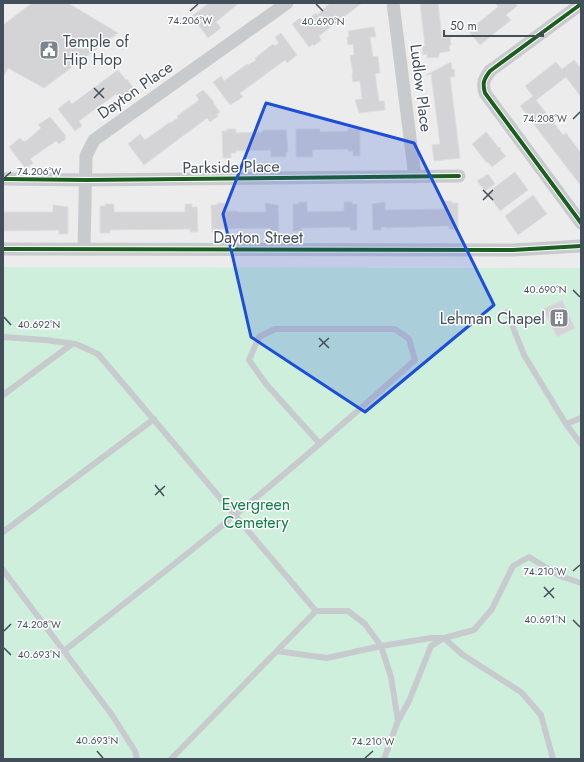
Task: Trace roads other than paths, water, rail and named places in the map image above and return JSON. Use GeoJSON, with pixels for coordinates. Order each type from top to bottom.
{"type":"FeatureCollection","features":[{"type":"Feature","properties":{"kind":"street","name":"Dayton Place"},"geometry":{"type":"LineString","coordinates":[[84,249],[86,156],[94,140],[287,3]]}},
{"type":"Feature","properties":{"kind":"street","name":"Ludlow Place"},"geometry":{"type":"LineString","coordinates":[[393,3],[415,177]]}},
{"type":"Feature","properties":{"kind":"street"},"geometry":{"type":"LineString","coordinates":[[581,4],[490,71],[484,78],[483,85],[486,93],[581,223]]}},
{"type":"Feature","properties":{"kind":"street","name":"Parkside Place"},"geometry":{"type":"LineString","coordinates":[[3,179],[86,180],[459,176]]}},
{"type":"Feature","properties":{"kind":"street","name":"Dayton Street"},"geometry":{"type":"LineString","coordinates":[[3,249],[513,250],[581,246]]}},
{"type":"Feature","properties":{"kind":"lane"},"geometry":{"type":"LineString","coordinates":[[507,312],[524,355],[566,424],[581,444]]}},
{"type":"Feature","properties":{"kind":"lane"},"geometry":{"type":"LineString","coordinates":[[64,651],[235,515],[320,444],[415,360],[409,339],[395,329],[275,329],[259,337],[249,360],[266,384],[320,444]]}},
{"type":"Feature","properties":{"kind":"lane"},"geometry":{"type":"LineString","coordinates":[[3,337],[45,340],[72,344],[98,354],[316,611]]}},
{"type":"Feature","properties":{"kind":"lane"},"geometry":{"type":"LineString","coordinates":[[3,394],[72,344]]}},
{"type":"Feature","properties":{"kind":"lane"},"geometry":{"type":"LineString","coordinates":[[566,424],[581,418]]}},
{"type":"Feature","properties":{"kind":"lane"},"geometry":{"type":"LineString","coordinates":[[3,532],[154,419]]}},
{"type":"Feature","properties":{"kind":"lane"},"geometry":{"type":"LineString","coordinates":[[277,651],[327,658],[381,646],[431,638],[444,638],[474,630],[492,609],[512,566],[529,557],[560,576],[581,583]]}},
{"type":"Feature","properties":{"kind":"lane"},"geometry":{"type":"LineString","coordinates":[[3,570],[112,715],[135,751],[137,759]]}},
{"type":"Feature","properties":{"kind":"lane"},"geometry":{"type":"LineString","coordinates":[[171,759],[316,611],[348,611],[365,624],[381,646],[391,677],[398,721]]}},
{"type":"Feature","properties":{"kind":"lane"},"geometry":{"type":"LineString","coordinates":[[384,759],[398,721],[409,701],[431,646],[444,638]]}},
{"type":"Feature","properties":{"kind":"lane"},"geometry":{"type":"LineString","coordinates":[[444,638],[463,656],[521,692],[541,715],[553,759]]}},
{"type":"Feature","properties":{"kind":"place","name":"Temple of Hip Hop"},"geometry":{"type":"Point","coordinates":[49,50]}},
{"type":"Feature","properties":{"kind":"place","name":"Lehman Chapel"},"geometry":{"type":"Point","coordinates":[559,318]}},
{"type":"Feature","properties":{"kind":"park label","name":"Evergreen Cemetery"},"geometry":{"type":"Point","coordinates":[256,513]}}]}
